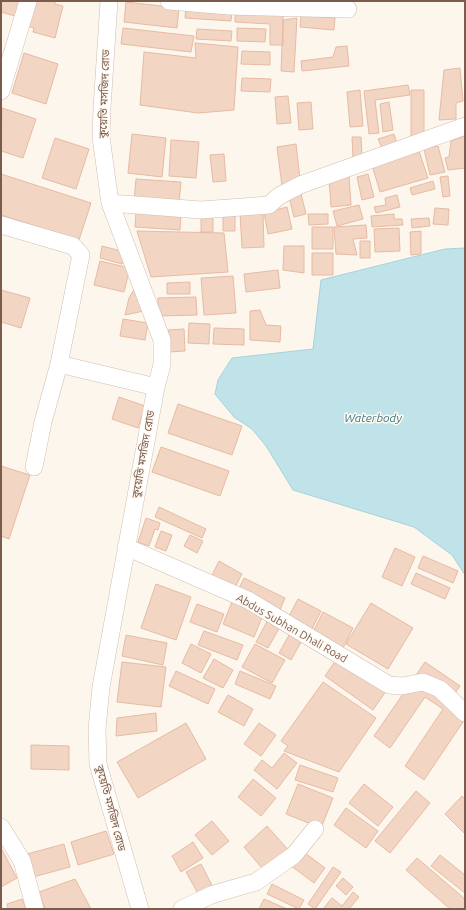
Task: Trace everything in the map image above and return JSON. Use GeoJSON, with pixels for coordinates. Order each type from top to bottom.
{"type":"FeatureCollection","features":[{"type":"Feature","properties":{"kind":"street"},"geometry":{"type":"LineString","coordinates":[[1,91],[28,1]]}},
{"type":"Feature","properties":{"kind":"street","name":"কুয়েতি মসজিদ রোড"},"geometry":{"type":"LineString","coordinates":[[109,1],[102,108],[102,137],[110,203],[162,340],[162,365],[156,388],[126,547],[101,687],[97,729],[98,764],[140,909]]}},
{"type":"Feature","properties":{"kind":"street"},"geometry":{"type":"LineString","coordinates":[[169,1],[229,6],[348,9]]}},
{"type":"Feature","properties":{"kind":"street"},"geometry":{"type":"LineString","coordinates":[[110,203],[201,210],[269,205],[279,196],[300,185],[465,126]]}},
{"type":"Feature","properties":{"kind":"street"},"geometry":{"type":"LineString","coordinates":[[1,225],[73,246],[81,255],[59,364],[43,422],[34,467]]}},
{"type":"Feature","properties":{"kind":"street"},"geometry":{"type":"LineString","coordinates":[[59,364],[156,388]]}},
{"type":"Feature","properties":{"kind":"street","name":"Abdus Subhan Dhali Road"},"geometry":{"type":"LineString","coordinates":[[126,547],[248,600],[389,685],[402,686],[423,682],[440,689],[465,713]]}},
{"type":"Feature","properties":{"kind":"street"},"geometry":{"type":"LineString","coordinates":[[1,827],[22,861],[35,909]]}},
{"type":"Feature","properties":{"kind":"street"},"geometry":{"type":"LineString","coordinates":[[182,909],[211,895],[256,882],[294,855],[315,829]]}},
{"type":"Feature","properties":{"kind":"water","name":"Waterbody"},"geometry":{"type":"Polygon","coordinates":[[[465,248],[465,575],[452,555],[414,527],[293,490],[266,446],[252,429],[234,417],[215,394],[218,380],[232,358],[313,349],[321,280],[445,249],[465,248]]]}},
{"type":"Feature","properties":{"kind":"building"},"geometry":{"type":"Polygon","coordinates":[[[1,1],[20,1],[15,16],[1,12],[1,1]]]}},
{"type":"Feature","properties":{"kind":"building"},"geometry":{"type":"Polygon","coordinates":[[[33,1],[55,1],[55,4],[63,6],[55,38],[33,32],[34,28],[27,26],[33,1]]]}},
{"type":"Feature","properties":{"kind":"building"},"geometry":{"type":"Polygon","coordinates":[[[126,2],[179,8],[177,28],[124,22],[126,2]]]}},
{"type":"Feature","properties":{"kind":"building"},"geometry":{"type":"Polygon","coordinates":[[[186,6],[232,10],[231,21],[185,18],[186,6]]]}},
{"type":"Feature","properties":{"kind":"building"},"geometry":{"type":"Polygon","coordinates":[[[235,9],[283,11],[283,45],[270,45],[270,24],[235,22],[235,9]]]}},
{"type":"Feature","properties":{"kind":"building"},"geometry":{"type":"Polygon","coordinates":[[[301,15],[335,18],[334,30],[300,27],[301,15]]]}},
{"type":"Feature","properties":{"kind":"building"},"geometry":{"type":"Polygon","coordinates":[[[297,18],[294,72],[281,71],[283,20],[297,18]]]}},
{"type":"Feature","properties":{"kind":"building"},"geometry":{"type":"Polygon","coordinates":[[[123,28],[194,36],[191,52],[121,44],[123,28]]]}},
{"type":"Feature","properties":{"kind":"building"},"geometry":{"type":"Polygon","coordinates":[[[237,28],[266,29],[265,42],[237,41],[237,28]]]}},
{"type":"Feature","properties":{"kind":"building"},"geometry":{"type":"Polygon","coordinates":[[[197,29],[232,31],[231,41],[196,39],[197,29]]]}},
{"type":"Feature","properties":{"kind":"building"},"geometry":{"type":"Polygon","coordinates":[[[195,43],[238,47],[234,110],[198,113],[140,105],[144,52],[196,58],[195,43]]]}},
{"type":"Feature","properties":{"kind":"building"},"geometry":{"type":"Polygon","coordinates":[[[347,46],[349,66],[302,71],[301,61],[333,57],[336,47],[347,46]]]}},
{"type":"Feature","properties":{"kind":"building"},"geometry":{"type":"Polygon","coordinates":[[[242,51],[270,52],[270,65],[241,64],[242,51]]]}},
{"type":"Feature","properties":{"kind":"building"},"geometry":{"type":"Polygon","coordinates":[[[24,53],[58,64],[46,104],[12,93],[24,53]]]}},
{"type":"Feature","properties":{"kind":"building"},"geometry":{"type":"Polygon","coordinates":[[[460,68],[463,101],[456,103],[456,119],[439,120],[444,70],[460,68]]]}},
{"type":"Feature","properties":{"kind":"building"},"geometry":{"type":"Polygon","coordinates":[[[242,78],[271,79],[270,92],[241,91],[242,78]]]}},
{"type":"Feature","properties":{"kind":"building"},"geometry":{"type":"Polygon","coordinates":[[[408,85],[410,95],[375,100],[379,133],[369,134],[364,91],[408,85]]]}},
{"type":"Feature","properties":{"kind":"building"},"geometry":{"type":"Polygon","coordinates":[[[360,90],[363,126],[350,127],[347,92],[360,90]]]}},
{"type":"Feature","properties":{"kind":"building"},"geometry":{"type":"Polygon","coordinates":[[[411,90],[424,90],[424,138],[411,138],[411,90]]]}},
{"type":"Feature","properties":{"kind":"building"},"geometry":{"type":"Polygon","coordinates":[[[288,96],[291,123],[277,124],[275,97],[288,96]]]}},
{"type":"Feature","properties":{"kind":"building"},"geometry":{"type":"Polygon","coordinates":[[[311,102],[313,129],[299,130],[297,103],[311,102]]]}},
{"type":"Feature","properties":{"kind":"building"},"geometry":{"type":"Polygon","coordinates":[[[389,102],[393,130],[383,132],[380,104],[389,102]]]}},
{"type":"Feature","properties":{"kind":"building"},"geometry":{"type":"Polygon","coordinates":[[[2,108],[36,119],[23,158],[1,151],[2,108]]]}},
{"type":"Feature","properties":{"kind":"building"},"geometry":{"type":"Polygon","coordinates":[[[132,134],[166,138],[162,177],[128,173],[132,134]]]}},
{"type":"Feature","properties":{"kind":"building"},"geometry":{"type":"Polygon","coordinates":[[[394,134],[397,144],[382,149],[378,139],[394,134]]]}},
{"type":"Feature","properties":{"kind":"building"},"geometry":{"type":"Polygon","coordinates":[[[465,136],[465,168],[448,170],[445,158],[449,157],[451,141],[465,136]]]}},
{"type":"Feature","properties":{"kind":"building"},"geometry":{"type":"Polygon","coordinates":[[[352,137],[361,137],[362,157],[353,158],[352,137]]]}},
{"type":"Feature","properties":{"kind":"building"},"geometry":{"type":"Polygon","coordinates":[[[55,138],[89,149],[76,189],[42,178],[55,138]]]}},
{"type":"Feature","properties":{"kind":"building"},"geometry":{"type":"Polygon","coordinates":[[[171,140],[199,142],[196,178],[169,176],[171,140]]]}},
{"type":"Feature","properties":{"kind":"building"},"geometry":{"type":"Polygon","coordinates":[[[296,144],[300,179],[282,186],[277,147],[296,144]]]}},
{"type":"Feature","properties":{"kind":"building"},"geometry":{"type":"Polygon","coordinates":[[[438,146],[445,172],[430,175],[424,149],[438,146]]]}},
{"type":"Feature","properties":{"kind":"building"},"geometry":{"type":"Polygon","coordinates":[[[419,151],[428,178],[380,192],[372,165],[419,151]]]}},
{"type":"Feature","properties":{"kind":"building"},"geometry":{"type":"Polygon","coordinates":[[[224,154],[226,181],[213,182],[210,155],[224,154]]]}},
{"type":"Feature","properties":{"kind":"building"},"geometry":{"type":"Polygon","coordinates":[[[1,174],[91,203],[79,240],[1,215],[1,174]]]}},
{"type":"Feature","properties":{"kind":"building"},"geometry":{"type":"Polygon","coordinates":[[[368,174],[374,197],[362,200],[357,177],[368,174]]]}},
{"type":"Feature","properties":{"kind":"building"},"geometry":{"type":"Polygon","coordinates":[[[349,176],[351,205],[331,207],[329,177],[349,176]]]}},
{"type":"Feature","properties":{"kind":"building"},"geometry":{"type":"Polygon","coordinates":[[[448,176],[450,196],[443,197],[440,177],[448,176]]]}},
{"type":"Feature","properties":{"kind":"building"},"geometry":{"type":"Polygon","coordinates":[[[136,179],[181,182],[179,203],[134,201],[136,179]]]}},
{"type":"Feature","properties":{"kind":"building"},"geometry":{"type":"Polygon","coordinates":[[[433,181],[435,189],[412,195],[410,188],[433,181]]]}},
{"type":"Feature","properties":{"kind":"building"},"geometry":{"type":"Polygon","coordinates":[[[301,194],[306,214],[294,217],[289,197],[301,194]]]}},
{"type":"Feature","properties":{"kind":"building"},"geometry":{"type":"Polygon","coordinates":[[[397,195],[400,207],[376,213],[374,207],[386,205],[385,198],[397,195]]]}},
{"type":"Feature","properties":{"kind":"building"},"geometry":{"type":"Polygon","coordinates":[[[359,205],[363,219],[337,226],[333,211],[359,205]]]}},
{"type":"Feature","properties":{"kind":"building"},"geometry":{"type":"Polygon","coordinates":[[[287,207],[292,229],[268,234],[264,213],[287,207]]]}},
{"type":"Feature","properties":{"kind":"building"},"geometry":{"type":"Polygon","coordinates":[[[435,208],[449,209],[448,225],[433,224],[435,208]]]}},
{"type":"Feature","properties":{"kind":"building"},"geometry":{"type":"Polygon","coordinates":[[[136,212],[181,214],[180,230],[135,227],[136,212]]]}},
{"type":"Feature","properties":{"kind":"building"},"geometry":{"type":"Polygon","coordinates":[[[263,212],[264,247],[242,248],[240,213],[263,212]]]}},
{"type":"Feature","properties":{"kind":"building"},"geometry":{"type":"Polygon","coordinates":[[[308,214],[328,214],[328,224],[309,225],[308,214]]]}},
{"type":"Feature","properties":{"kind":"building"},"geometry":{"type":"Polygon","coordinates":[[[394,214],[394,219],[402,219],[403,225],[372,227],[371,216],[394,214]]]}},
{"type":"Feature","properties":{"kind":"building"},"geometry":{"type":"Polygon","coordinates":[[[213,216],[213,232],[201,232],[201,217],[213,216]]]}},
{"type":"Feature","properties":{"kind":"building"},"geometry":{"type":"Polygon","coordinates":[[[223,216],[235,216],[235,231],[223,231],[223,216]]]}},
{"type":"Feature","properties":{"kind":"building"},"geometry":{"type":"Polygon","coordinates":[[[429,218],[430,226],[412,228],[411,219],[429,218]]]}},
{"type":"Feature","properties":{"kind":"building"},"geometry":{"type":"Polygon","coordinates":[[[366,225],[367,238],[353,239],[357,255],[336,254],[334,227],[366,225]]]}},
{"type":"Feature","properties":{"kind":"building"},"geometry":{"type":"Polygon","coordinates":[[[312,227],[333,227],[333,249],[312,249],[312,227]]]}},
{"type":"Feature","properties":{"kind":"building"},"geometry":{"type":"Polygon","coordinates":[[[399,228],[400,251],[375,252],[374,229],[399,228]]]}},
{"type":"Feature","properties":{"kind":"building"},"geometry":{"type":"Polygon","coordinates":[[[137,231],[224,233],[228,272],[151,277],[137,231]]]}},
{"type":"Feature","properties":{"kind":"building"},"geometry":{"type":"Polygon","coordinates":[[[421,231],[421,254],[411,255],[410,232],[421,231]]]}},
{"type":"Feature","properties":{"kind":"building"},"geometry":{"type":"Polygon","coordinates":[[[360,241],[370,241],[370,258],[360,258],[360,241]]]}},
{"type":"Feature","properties":{"kind":"building"},"geometry":{"type":"Polygon","coordinates":[[[102,246],[125,252],[122,264],[100,258],[102,246]]]}},
{"type":"Feature","properties":{"kind":"building"},"geometry":{"type":"Polygon","coordinates":[[[284,246],[304,246],[304,273],[283,270],[284,246]]]}},
{"type":"Feature","properties":{"kind":"building"},"geometry":{"type":"Polygon","coordinates":[[[312,253],[333,253],[333,275],[312,275],[312,253]]]}},
{"type":"Feature","properties":{"kind":"building"},"geometry":{"type":"Polygon","coordinates":[[[100,261],[130,268],[124,292],[94,285],[100,261]]]}},
{"type":"Feature","properties":{"kind":"building"},"geometry":{"type":"Polygon","coordinates":[[[278,270],[280,288],[246,292],[244,274],[278,270]]]}},
{"type":"Feature","properties":{"kind":"building"},"geometry":{"type":"Polygon","coordinates":[[[233,276],[236,313],[204,315],[201,278],[233,276]]]}},
{"type":"Feature","properties":{"kind":"building"},"geometry":{"type":"Polygon","coordinates":[[[190,282],[190,294],[167,294],[167,283],[190,282]]]}},
{"type":"Feature","properties":{"kind":"building"},"geometry":{"type":"Polygon","coordinates":[[[137,285],[144,311],[125,315],[129,298],[137,285]]]}},
{"type":"Feature","properties":{"kind":"building"},"geometry":{"type":"Polygon","coordinates":[[[1,290],[30,298],[21,328],[1,322],[1,290]]]}},
{"type":"Feature","properties":{"kind":"building"},"geometry":{"type":"Polygon","coordinates":[[[196,297],[197,315],[158,316],[158,298],[196,297]]]}},
{"type":"Feature","properties":{"kind":"building"},"geometry":{"type":"Polygon","coordinates":[[[260,310],[266,325],[281,326],[280,342],[250,340],[250,311],[260,310]]]}},
{"type":"Feature","properties":{"kind":"building"},"geometry":{"type":"Polygon","coordinates":[[[123,319],[148,323],[145,340],[120,336],[123,319]]]}},
{"type":"Feature","properties":{"kind":"building"},"geometry":{"type":"Polygon","coordinates":[[[189,323],[210,324],[209,344],[188,343],[189,323]]]}},
{"type":"Feature","properties":{"kind":"building"},"geometry":{"type":"Polygon","coordinates":[[[214,328],[244,329],[244,345],[213,344],[214,328]]]}},
{"type":"Feature","properties":{"kind":"building"},"geometry":{"type":"Polygon","coordinates":[[[184,329],[185,351],[169,352],[168,330],[184,329]]]}},
{"type":"Feature","properties":{"kind":"building"},"geometry":{"type":"Polygon","coordinates":[[[119,397],[145,406],[138,428],[112,419],[119,397]]]}},
{"type":"Feature","properties":{"kind":"building"},"geometry":{"type":"Polygon","coordinates":[[[178,404],[242,426],[232,455],[168,433],[178,404]]]}},
{"type":"Feature","properties":{"kind":"building"},"geometry":{"type":"Polygon","coordinates":[[[161,447],[229,471],[220,496],[152,472],[161,447]]]}},
{"type":"Feature","properties":{"kind":"building"},"geometry":{"type":"Polygon","coordinates":[[[1,466],[30,475],[9,539],[1,536],[1,466]]]}},
{"type":"Feature","properties":{"kind":"building"},"geometry":{"type":"Polygon","coordinates":[[[159,507],[206,529],[202,538],[155,517],[159,507]]]}},
{"type":"Feature","properties":{"kind":"building"},"geometry":{"type":"Polygon","coordinates":[[[146,518],[160,523],[158,530],[155,529],[149,546],[138,542],[146,518]]]}},
{"type":"Feature","properties":{"kind":"building"},"geometry":{"type":"Polygon","coordinates":[[[161,531],[172,535],[166,551],[155,547],[161,531]]]}},
{"type":"Feature","properties":{"kind":"building"},"geometry":{"type":"Polygon","coordinates":[[[190,535],[203,541],[197,553],[184,546],[190,535]]]}},
{"type":"Feature","properties":{"kind":"building"},"geometry":{"type":"Polygon","coordinates":[[[395,548],[415,557],[402,586],[382,577],[395,548]]]}},
{"type":"Feature","properties":{"kind":"building"},"geometry":{"type":"Polygon","coordinates":[[[423,556],[458,571],[453,583],[418,568],[423,556]]]}},
{"type":"Feature","properties":{"kind":"building"},"geometry":{"type":"Polygon","coordinates":[[[219,561],[242,574],[233,591],[210,579],[219,561]]]}},
{"type":"Feature","properties":{"kind":"building"},"geometry":{"type":"Polygon","coordinates":[[[416,573],[450,588],[445,599],[411,584],[416,573]]]}},
{"type":"Feature","properties":{"kind":"building"},"geometry":{"type":"Polygon","coordinates":[[[244,578],[285,598],[279,612],[238,591],[244,578]]]}},
{"type":"Feature","properties":{"kind":"building"},"geometry":{"type":"Polygon","coordinates":[[[156,584],[191,597],[176,640],[141,628],[156,584]]]}},
{"type":"Feature","properties":{"kind":"building"},"geometry":{"type":"Polygon","coordinates":[[[234,597],[265,610],[254,637],[223,624],[234,597]]]}},
{"type":"Feature","properties":{"kind":"building"},"geometry":{"type":"Polygon","coordinates":[[[298,599],[321,611],[312,629],[289,616],[298,599]]]}},
{"type":"Feature","properties":{"kind":"building"},"geometry":{"type":"Polygon","coordinates":[[[371,603],[413,628],[388,669],[346,644],[371,603]]]}},
{"type":"Feature","properties":{"kind":"building"},"geometry":{"type":"Polygon","coordinates":[[[197,604],[224,614],[217,632],[190,622],[197,604]]]}},
{"type":"Feature","properties":{"kind":"building"},"geometry":{"type":"Polygon","coordinates":[[[323,612],[353,628],[343,648],[313,632],[323,612]]]}},
{"type":"Feature","properties":{"kind":"building"},"geometry":{"type":"Polygon","coordinates":[[[270,616],[282,623],[268,648],[256,642],[270,616]]]}},
{"type":"Feature","properties":{"kind":"building"},"geometry":{"type":"Polygon","coordinates":[[[293,628],[305,635],[291,660],[279,653],[293,628]]]}},
{"type":"Feature","properties":{"kind":"building"},"geometry":{"type":"Polygon","coordinates":[[[204,631],[243,645],[237,660],[198,645],[204,631]]]}},
{"type":"Feature","properties":{"kind":"building"},"geometry":{"type":"Polygon","coordinates":[[[126,635],[167,643],[163,665],[122,656],[126,635]]]}},
{"type":"Feature","properties":{"kind":"building"},"geometry":{"type":"Polygon","coordinates":[[[191,644],[211,654],[201,673],[182,663],[191,644]]]}},
{"type":"Feature","properties":{"kind":"building"},"geometry":{"type":"Polygon","coordinates":[[[255,644],[285,660],[272,683],[242,667],[255,644]]]}},
{"type":"Feature","properties":{"kind":"building"},"geometry":{"type":"Polygon","coordinates":[[[338,657],[386,691],[373,710],[325,676],[338,657]]]}},
{"type":"Feature","properties":{"kind":"building"},"geometry":{"type":"Polygon","coordinates":[[[214,659],[233,670],[223,688],[203,678],[214,659]]]}},
{"type":"Feature","properties":{"kind":"building"},"geometry":{"type":"Polygon","coordinates":[[[122,662],[166,667],[161,707],[117,702],[122,662]]]}},
{"type":"Feature","properties":{"kind":"building"},"geometry":{"type":"Polygon","coordinates":[[[425,662],[460,686],[453,696],[465,719],[424,780],[405,766],[443,709],[425,697],[390,748],[374,736],[425,662]]]}},
{"type":"Feature","properties":{"kind":"building"},"geometry":{"type":"Polygon","coordinates":[[[176,671],[215,689],[208,704],[169,686],[176,671]]]}},
{"type":"Feature","properties":{"kind":"building"},"geometry":{"type":"Polygon","coordinates":[[[240,671],[276,686],[270,699],[235,684],[240,671]]]}},
{"type":"Feature","properties":{"kind":"building"},"geometry":{"type":"Polygon","coordinates":[[[323,682],[376,718],[339,772],[284,751],[288,746],[281,741],[323,682]]]}},
{"type":"Feature","properties":{"kind":"building"},"geometry":{"type":"Polygon","coordinates":[[[228,695],[253,709],[244,726],[218,712],[228,695]]]}},
{"type":"Feature","properties":{"kind":"building"},"geometry":{"type":"Polygon","coordinates":[[[156,713],[157,731],[116,736],[117,718],[156,713]]]}},
{"type":"Feature","properties":{"kind":"building"},"geometry":{"type":"Polygon","coordinates":[[[186,723],[206,759],[138,798],[117,762],[186,723]]]}},
{"type":"Feature","properties":{"kind":"building"},"geometry":{"type":"Polygon","coordinates":[[[259,723],[276,735],[261,756],[244,744],[259,723]]]}},
{"type":"Feature","properties":{"kind":"building"},"geometry":{"type":"Polygon","coordinates":[[[31,745],[69,746],[69,770],[31,769],[31,745]]]}},
{"type":"Feature","properties":{"kind":"building"},"geometry":{"type":"Polygon","coordinates":[[[284,753],[297,763],[277,789],[254,770],[262,760],[272,768],[284,753]]]}},
{"type":"Feature","properties":{"kind":"building"},"geometry":{"type":"Polygon","coordinates":[[[300,765],[338,778],[333,792],[295,780],[300,765]]]}},
{"type":"Feature","properties":{"kind":"building"},"geometry":{"type":"Polygon","coordinates":[[[253,779],[276,798],[261,816],[238,797],[253,779]]]}},
{"type":"Feature","properties":{"kind":"building"},"geometry":{"type":"Polygon","coordinates":[[[298,784],[333,798],[321,828],[286,814],[298,784]]]}},
{"type":"Feature","properties":{"kind":"building"},"geometry":{"type":"Polygon","coordinates":[[[364,784],[393,807],[378,826],[349,803],[364,784]]]}},
{"type":"Feature","properties":{"kind":"building"},"geometry":{"type":"Polygon","coordinates":[[[416,791],[430,803],[390,853],[375,841],[416,791]]]}},
{"type":"Feature","properties":{"kind":"building"},"geometry":{"type":"Polygon","coordinates":[[[462,796],[465,799],[465,834],[445,814],[462,796]]]}},
{"type":"Feature","properties":{"kind":"building"},"geometry":{"type":"Polygon","coordinates":[[[346,808],[378,831],[366,848],[334,825],[346,808]]]}},
{"type":"Feature","properties":{"kind":"building"},"geometry":{"type":"Polygon","coordinates":[[[212,821],[229,841],[212,855],[195,835],[212,821]]]}},
{"type":"Feature","properties":{"kind":"building"},"geometry":{"type":"Polygon","coordinates":[[[267,826],[291,853],[267,874],[244,847],[267,826]]]}},
{"type":"Feature","properties":{"kind":"building"},"geometry":{"type":"Polygon","coordinates":[[[106,831],[114,854],[78,865],[71,842],[106,831]]]}},
{"type":"Feature","properties":{"kind":"building"},"geometry":{"type":"Polygon","coordinates":[[[193,842],[203,858],[181,872],[172,856],[193,842]]]}},
{"type":"Feature","properties":{"kind":"building"},"geometry":{"type":"Polygon","coordinates":[[[64,844],[70,867],[33,877],[27,854],[64,844]]]}},
{"type":"Feature","properties":{"kind":"building"},"geometry":{"type":"Polygon","coordinates":[[[1,848],[17,878],[1,887],[1,848]]]}},
{"type":"Feature","properties":{"kind":"building"},"geometry":{"type":"Polygon","coordinates":[[[301,850],[325,868],[314,883],[290,865],[301,850]]]}},
{"type":"Feature","properties":{"kind":"building"},"geometry":{"type":"Polygon","coordinates":[[[440,855],[465,875],[465,893],[431,866],[440,855]]]}},
{"type":"Feature","properties":{"kind":"building"},"geometry":{"type":"Polygon","coordinates":[[[417,858],[465,899],[465,909],[450,909],[406,870],[417,858]]]}},
{"type":"Feature","properties":{"kind":"building"},"geometry":{"type":"Polygon","coordinates":[[[201,864],[214,889],[200,897],[186,872],[201,864]]]}},
{"type":"Feature","properties":{"kind":"building"},"geometry":{"type":"Polygon","coordinates":[[[333,867],[341,872],[315,909],[308,904],[333,867]]]}},
{"type":"Feature","properties":{"kind":"building"},"geometry":{"type":"Polygon","coordinates":[[[343,878],[353,887],[346,895],[336,886],[343,878]]]}},
{"type":"Feature","properties":{"kind":"building"},"geometry":{"type":"Polygon","coordinates":[[[75,879],[91,909],[45,909],[39,892],[75,879]]]}},
{"type":"Feature","properties":{"kind":"building"},"geometry":{"type":"Polygon","coordinates":[[[272,884],[304,900],[299,909],[267,894],[272,884]]]}},
{"type":"Feature","properties":{"kind":"building"},"geometry":{"type":"Polygon","coordinates":[[[353,892],[359,897],[349,909],[323,909],[332,898],[342,906],[353,892]]]}},
{"type":"Feature","properties":{"kind":"building"},"geometry":{"type":"Polygon","coordinates":[[[22,899],[26,909],[8,909],[7,904],[22,899]]]}},
{"type":"Feature","properties":{"kind":"building"},"geometry":{"type":"Polygon","coordinates":[[[264,899],[287,909],[259,909],[264,899]]]}}]}
